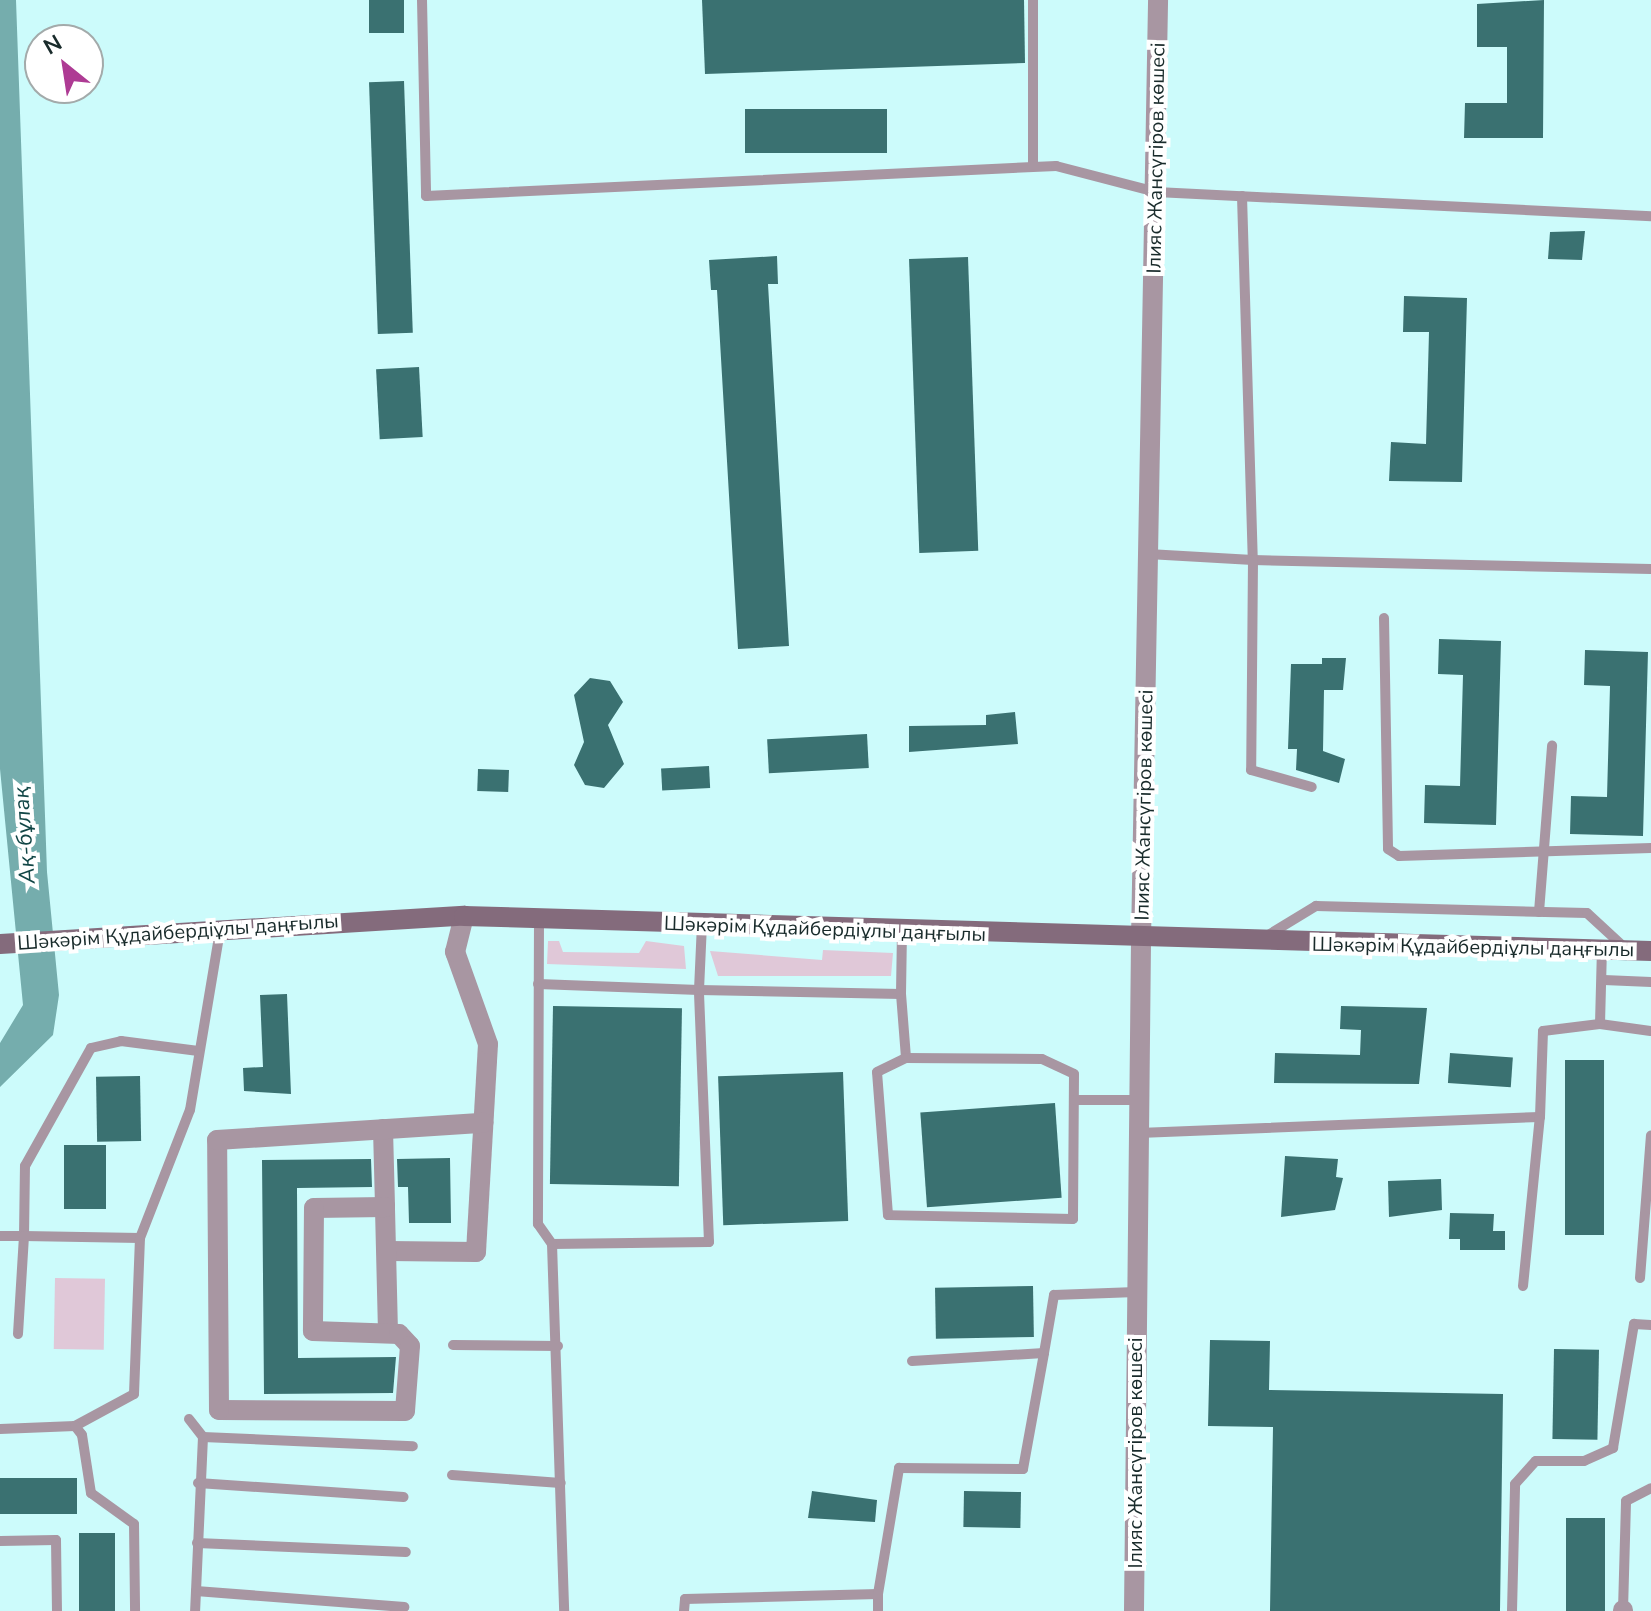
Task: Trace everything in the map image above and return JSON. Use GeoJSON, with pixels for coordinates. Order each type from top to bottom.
{"type":"FeatureCollection","features":[{"type":"Feature","properties":{"kind":"main road","name":"Шәкәрім Құдайбердіұлы даңғылы"},"geometry":{"type":"LineString","coordinates":[[0,944],[220,928],[464,916],[1141,940],[1651,951]]}},
{"type":"Feature","properties":{"kind":"street","name":"Ілияс Жансүгіров көшесі"},"geometry":{"type":"LineString","coordinates":[[1134,1611],[1141,940],[1158,0]]}},
{"type":"Feature","properties":{"kind":"street"},"geometry":{"type":"LineString","coordinates":[[389,1251],[476,1252],[488,1044],[455,952],[464,916]]}},
{"type":"Feature","properties":{"kind":"street"},"geometry":{"type":"LineString","coordinates":[[385,1207],[314,1208],[313,1331],[388,1332],[410,1346],[405,1411],[219,1410],[217,1140],[483,1123]]}},
{"type":"Feature","properties":{"kind":"street"},"geometry":{"type":"LineString","coordinates":[[383,1129],[389,1251],[388,1332]]}},
{"type":"Feature","properties":{"kind":"lane"},"geometry":{"type":"LineString","coordinates":[[422,0],[426,196],[1033,165],[1089,170],[1156,192],[1651,216]]}},
{"type":"Feature","properties":{"kind":"lane"},"geometry":{"type":"LineString","coordinates":[[1033,0],[1033,165]]}},
{"type":"Feature","properties":{"kind":"lane"},"geometry":{"type":"LineString","coordinates":[[1242,196],[1253,560],[1251,770],[1312,787]]}},
{"type":"Feature","properties":{"kind":"lane"},"geometry":{"type":"LineString","coordinates":[[1148,554],[1253,560],[1651,569]]}},
{"type":"Feature","properties":{"kind":"lane"},"geometry":{"type":"LineString","coordinates":[[1384,618],[1388,849],[1399,856],[1544,848],[1651,848]]}},
{"type":"Feature","properties":{"kind":"lane"},"geometry":{"type":"LineString","coordinates":[[1539,912],[1552,746]]}},
{"type":"Feature","properties":{"kind":"lane"},"geometry":{"type":"LineString","coordinates":[[1256,942],[1316,906],[1587,913],[1628,950]]}},
{"type":"Feature","properties":{"kind":"lane"},"geometry":{"type":"LineString","coordinates":[[539,919],[538,1224],[552,1244],[558,1346],[564,1611]]}},
{"type":"Feature","properties":{"kind":"lane"},"geometry":{"type":"LineString","coordinates":[[552,1244],[709,1242],[699,990],[702,925]]}},
{"type":"Feature","properties":{"kind":"lane"},"geometry":{"type":"LineString","coordinates":[[0,1429],[75,1426],[134,1394],[140,1238],[190,1110],[220,928]]}},
{"type":"Feature","properties":{"kind":"lane"},"geometry":{"type":"LineString","coordinates":[[902,932],[901,994],[906,1058]]}},
{"type":"Feature","properties":{"kind":"lane"},"geometry":{"type":"LineString","coordinates":[[1600,1024],[1604,980],[1602,950]]}},
{"type":"Feature","properties":{"kind":"lane"},"geometry":{"type":"LineString","coordinates":[[1604,980],[1651,982]]}},
{"type":"Feature","properties":{"kind":"lane"},"geometry":{"type":"LineString","coordinates":[[538,984],[901,994]]}},
{"type":"Feature","properties":{"kind":"lane"},"geometry":{"type":"LineString","coordinates":[[1523,1286],[1540,1117],[1543,1031],[1600,1024],[1651,1031]]}},
{"type":"Feature","properties":{"kind":"lane"},"geometry":{"type":"LineString","coordinates":[[18,1334],[25,1166],[91,1048],[121,1041],[198,1051]]}},
{"type":"Feature","properties":{"kind":"lane"},"geometry":{"type":"LineString","coordinates":[[906,1058],[1042,1059],[1074,1074],[1073,1219],[888,1215],[877,1072],[906,1058]]}},
{"type":"Feature","properties":{"kind":"lane"},"geometry":{"type":"LineString","coordinates":[[1074,1100],[1140,1100]]}},
{"type":"Feature","properties":{"kind":"lane"},"geometry":{"type":"LineString","coordinates":[[1139,1133],[1540,1117]]}},
{"type":"Feature","properties":{"kind":"lane"},"geometry":{"type":"LineString","coordinates":[[1640,1278],[1651,1135]]}},
{"type":"Feature","properties":{"kind":"lane"},"geometry":{"type":"LineString","coordinates":[[0,1236],[140,1238]]}},
{"type":"Feature","properties":{"kind":"lane"},"geometry":{"type":"LineString","coordinates":[[878,1611],[878,1594],[899,1468],[1023,1469],[1054,1295],[1136,1292]]}},
{"type":"Feature","properties":{"kind":"lane"},"geometry":{"type":"LineString","coordinates":[[1512,1611],[1515,1484],[1536,1461],[1584,1461],[1613,1448],[1634,1324],[1651,1325]]}},
{"type":"Feature","properties":{"kind":"lane"},"geometry":{"type":"LineString","coordinates":[[453,1345],[558,1346]]}},
{"type":"Feature","properties":{"kind":"lane"},"geometry":{"type":"LineString","coordinates":[[912,1361],[1044,1353]]}},
{"type":"Feature","properties":{"kind":"lane"},"geometry":{"type":"LineString","coordinates":[[189,1419],[203,1437],[198,1483],[195,1611]]}},
{"type":"Feature","properties":{"kind":"lane"},"geometry":{"type":"LineString","coordinates":[[75,1426],[91,1493],[134,1524],[135,1611]]}},
{"type":"Feature","properties":{"kind":"lane"},"geometry":{"type":"LineString","coordinates":[[203,1437],[413,1446]]}},
{"type":"Feature","properties":{"kind":"lane"},"geometry":{"type":"LineString","coordinates":[[452,1475],[561,1483]]}},
{"type":"Feature","properties":{"kind":"lane"},"geometry":{"type":"LineString","coordinates":[[198,1483],[404,1497]]}},
{"type":"Feature","properties":{"kind":"lane"},"geometry":{"type":"LineString","coordinates":[[1623,1610],[1626,1501],[1651,1488]]}},
{"type":"Feature","properties":{"kind":"lane"},"geometry":{"type":"LineString","coordinates":[[0,1541],[56,1540],[57,1611]]}},
{"type":"Feature","properties":{"kind":"lane"},"geometry":{"type":"LineString","coordinates":[[197,1543],[406,1552]]}},
{"type":"Feature","properties":{"kind":"lane"},"geometry":{"type":"LineString","coordinates":[[196,1591],[404,1607]]}},
{"type":"Feature","properties":{"kind":"lane"},"geometry":{"type":"LineString","coordinates":[[684,1611],[685,1599],[878,1594]]}},
{"type":"Feature","properties":{"kind":"shaded area"},"geometry":{"type":"Polygon","coordinates":[[[548,941],[559,941],[563,952],[639,953],[646,941],[684,946],[686,969],[547,964],[548,941]]]}},
{"type":"Feature","properties":{"kind":"shaded area"},"geometry":{"type":"Polygon","coordinates":[[[823,950],[893,953],[891,976],[718,976],[710,951],[822,960],[823,950]]]}},
{"type":"Feature","properties":{"kind":"shaded area"},"geometry":{"type":"Polygon","coordinates":[[[55,1278],[105,1279],[104,1350],[54,1349],[55,1278]]]}},
{"type":"Feature","properties":{"kind":"water","name":"Ақ-бұлақ"},"geometry":{"type":"Polygon","coordinates":[[[0,0],[16,0],[47,872],[59,995],[53,1035],[0,1087],[0,1043],[23,1005],[0,769],[0,0]]]}},
{"type":"Feature","properties":{"kind":"building"},"geometry":{"type":"Polygon","coordinates":[[[369,0],[404,0],[404,33],[369,33],[369,0]]]}},
{"type":"Feature","properties":{"kind":"building"},"geometry":{"type":"Polygon","coordinates":[[[702,0],[1024,0],[1025,63],[705,74],[702,0]]]}},
{"type":"Feature","properties":{"kind":"building"},"geometry":{"type":"Polygon","coordinates":[[[1544,0],[1543,138],[1464,138],[1465,103],[1507,103],[1507,47],[1477,47],[1477,4],[1544,0]]]}},
{"type":"Feature","properties":{"kind":"building"},"geometry":{"type":"Polygon","coordinates":[[[404,81],[413,333],[378,334],[369,82],[404,81]]]}},
{"type":"Feature","properties":{"kind":"building"},"geometry":{"type":"Polygon","coordinates":[[[745,109],[887,109],[887,153],[745,153],[745,109]]]}},
{"type":"Feature","properties":{"kind":"building"},"geometry":{"type":"Polygon","coordinates":[[[1585,231],[1582,260],[1548,259],[1550,232],[1585,231]]]}},
{"type":"Feature","properties":{"kind":"building"},"geometry":{"type":"Polygon","coordinates":[[[777,256],[778,284],[768,284],[789,646],[738,649],[717,290],[711,290],[709,260],[777,256]]]}},
{"type":"Feature","properties":{"kind":"building"},"geometry":{"type":"Polygon","coordinates":[[[968,257],[978,551],[919,553],[909,259],[968,257]]]}},
{"type":"Feature","properties":{"kind":"building"},"geometry":{"type":"Polygon","coordinates":[[[1404,296],[1467,298],[1462,482],[1389,481],[1391,442],[1426,444],[1429,332],[1403,332],[1404,296]]]}},
{"type":"Feature","properties":{"kind":"building"},"geometry":{"type":"Polygon","coordinates":[[[419,367],[423,437],[380,439],[376,369],[419,367]]]}},
{"type":"Feature","properties":{"kind":"building"},"geometry":{"type":"Polygon","coordinates":[[[1439,639],[1501,641],[1496,825],[1424,823],[1425,785],[1460,786],[1463,675],[1438,674],[1439,639]]]}},
{"type":"Feature","properties":{"kind":"building"},"geometry":{"type":"Polygon","coordinates":[[[1585,650],[1648,652],[1643,836],[1570,834],[1571,796],[1607,797],[1610,686],[1584,685],[1585,650]]]}},
{"type":"Feature","properties":{"kind":"building"},"geometry":{"type":"Polygon","coordinates":[[[1322,658],[1346,658],[1343,690],[1324,690],[1323,751],[1345,759],[1339,783],[1296,770],[1297,749],[1288,749],[1291,664],[1322,664],[1322,658]]]}},
{"type":"Feature","properties":{"kind":"building"},"geometry":{"type":"Polygon","coordinates":[[[590,678],[610,681],[623,702],[608,725],[624,764],[604,788],[585,785],[574,765],[584,742],[574,695],[590,678]]]}},
{"type":"Feature","properties":{"kind":"building"},"geometry":{"type":"Polygon","coordinates":[[[1015,712],[1018,744],[909,752],[909,726],[986,725],[986,715],[1015,712]]]}},
{"type":"Feature","properties":{"kind":"building"},"geometry":{"type":"Polygon","coordinates":[[[867,734],[869,768],[769,773],[767,739],[867,734]]]}},
{"type":"Feature","properties":{"kind":"building"},"geometry":{"type":"Polygon","coordinates":[[[709,766],[710,788],[662,790],[661,769],[709,766]]]}},
{"type":"Feature","properties":{"kind":"building"},"geometry":{"type":"Polygon","coordinates":[[[478,769],[509,770],[508,792],[477,791],[478,769]]]}},
{"type":"Feature","properties":{"kind":"building"},"geometry":{"type":"Polygon","coordinates":[[[287,994],[291,1094],[244,1091],[243,1068],[263,1067],[260,995],[287,994]]]}},
{"type":"Feature","properties":{"kind":"building"},"geometry":{"type":"Polygon","coordinates":[[[553,1006],[682,1008],[679,1186],[550,1184],[553,1006]]]}},
{"type":"Feature","properties":{"kind":"building"},"geometry":{"type":"Polygon","coordinates":[[[1341,1006],[1427,1008],[1419,1084],[1274,1083],[1275,1053],[1360,1055],[1361,1030],[1340,1029],[1341,1006]]]}},
{"type":"Feature","properties":{"kind":"building"},"geometry":{"type":"Polygon","coordinates":[[[1450,1053],[1513,1057],[1511,1087],[1448,1083],[1450,1053]]]}},
{"type":"Feature","properties":{"kind":"building"},"geometry":{"type":"Polygon","coordinates":[[[1565,1060],[1604,1060],[1604,1235],[1565,1235],[1565,1060]]]}},
{"type":"Feature","properties":{"kind":"building"},"geometry":{"type":"Polygon","coordinates":[[[843,1072],[848,1221],[723,1225],[718,1076],[843,1072]]]}},
{"type":"Feature","properties":{"kind":"building"},"geometry":{"type":"Polygon","coordinates":[[[140,1076],[141,1141],[97,1142],[96,1077],[140,1076]]]}},
{"type":"Feature","properties":{"kind":"building"},"geometry":{"type":"Polygon","coordinates":[[[1055,1103],[1062,1198],[927,1207],[920,1112],[1055,1103]]]}},
{"type":"Feature","properties":{"kind":"building"},"geometry":{"type":"Polygon","coordinates":[[[64,1145],[106,1145],[106,1209],[64,1209],[64,1145]]]}},
{"type":"Feature","properties":{"kind":"building"},"geometry":{"type":"Polygon","coordinates":[[[1285,1156],[1338,1159],[1336,1177],[1343,1178],[1335,1210],[1281,1217],[1285,1156]]]}},
{"type":"Feature","properties":{"kind":"building"},"geometry":{"type":"Polygon","coordinates":[[[450,1158],[451,1223],[409,1223],[408,1187],[398,1187],[397,1159],[450,1158]]]}},
{"type":"Feature","properties":{"kind":"building"},"geometry":{"type":"Polygon","coordinates":[[[371,1159],[372,1187],[297,1188],[298,1358],[396,1357],[393,1393],[264,1394],[262,1160],[371,1159]]]}},
{"type":"Feature","properties":{"kind":"building"},"geometry":{"type":"Polygon","coordinates":[[[1441,1179],[1442,1210],[1389,1217],[1388,1181],[1441,1179]]]}},
{"type":"Feature","properties":{"kind":"building"},"geometry":{"type":"Polygon","coordinates":[[[1450,1213],[1494,1214],[1493,1231],[1505,1231],[1505,1250],[1460,1250],[1460,1239],[1449,1239],[1450,1213]]]}},
{"type":"Feature","properties":{"kind":"building"},"geometry":{"type":"Polygon","coordinates":[[[1033,1286],[1034,1337],[936,1339],[935,1288],[1033,1286]]]}},
{"type":"Feature","properties":{"kind":"building"},"geometry":{"type":"Polygon","coordinates":[[[1210,1340],[1270,1341],[1269,1390],[1503,1394],[1500,1611],[1270,1611],[1273,1427],[1208,1426],[1210,1340]]]}},
{"type":"Feature","properties":{"kind":"building"},"geometry":{"type":"Polygon","coordinates":[[[1554,1349],[1599,1350],[1597,1440],[1552,1439],[1554,1349]]]}},
{"type":"Feature","properties":{"kind":"building"},"geometry":{"type":"Polygon","coordinates":[[[0,1478],[77,1478],[77,1514],[0,1514],[0,1478]]]}},
{"type":"Feature","properties":{"kind":"building"},"geometry":{"type":"Polygon","coordinates":[[[812,1491],[877,1500],[875,1522],[808,1518],[812,1491]]]}},
{"type":"Feature","properties":{"kind":"building"},"geometry":{"type":"Polygon","coordinates":[[[964,1491],[1021,1492],[1020,1528],[963,1527],[964,1491]]]}},
{"type":"Feature","properties":{"kind":"building"},"geometry":{"type":"Polygon","coordinates":[[[1566,1518],[1605,1518],[1605,1611],[1566,1611],[1566,1518]]]}},
{"type":"Feature","properties":{"kind":"building"},"geometry":{"type":"Polygon","coordinates":[[[79,1533],[115,1533],[115,1611],[79,1611],[79,1533]]]}}]}
